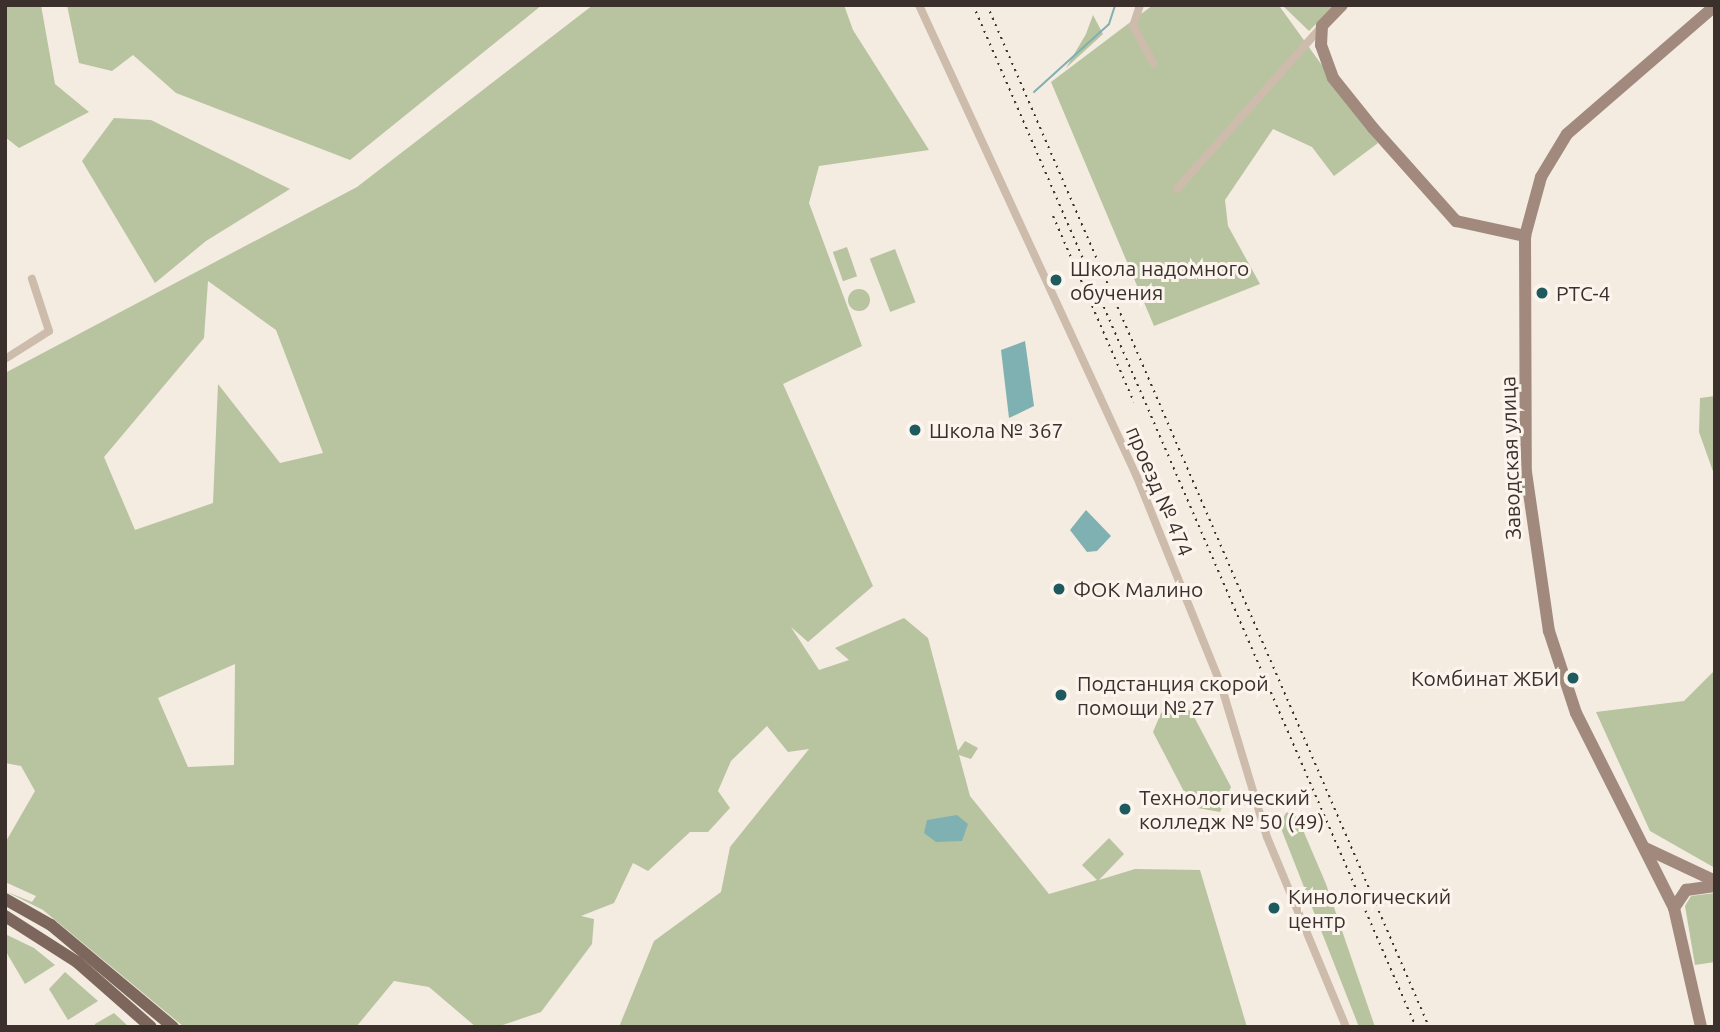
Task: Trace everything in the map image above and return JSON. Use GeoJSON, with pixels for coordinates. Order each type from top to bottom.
{"type":"FeatureCollection","features":[{"type":"Feature","properties":{"kind":"main road"},"geometry":{"type":"LineString","coordinates":[[5,899],[51,925],[173,1027]]}},
{"type":"Feature","properties":{"kind":"main road"},"geometry":{"type":"LineString","coordinates":[[5,916],[42,936],[151,1027]]}},
{"type":"Feature","properties":{"kind":"main road"},"geometry":{"type":"LineString","coordinates":[[131,1010],[141,1009],[162,1027]]}},
{"type":"Feature","properties":{"kind":"street","name":"проезд № 474"},"geometry":{"type":"LineString","coordinates":[[919,5],[1052,287],[1221,685],[1267,837],[1346,1027]]}},
{"type":"Feature","properties":{"kind":"street"},"geometry":{"type":"LineString","coordinates":[[1140,5],[1133,26],[1154,64]]}},
{"type":"Feature","properties":{"kind":"street"},"geometry":{"type":"LineString","coordinates":[[1177,189],[1342,5]]}},
{"type":"Feature","properties":{"kind":"street","name":"Заводская улица"},"geometry":{"type":"LineString","coordinates":[[1701,1027],[1674,908],[1576,713],[1549,631],[1532,549],[1525,472],[1525,236],[1541,177],[1567,134],[1715,6]]}},
{"type":"Feature","properties":{"kind":"street"},"geometry":{"type":"LineString","coordinates":[[1322,26],[1321,45],[1333,78],[1450,216],[1463,226],[1525,236]]}},
{"type":"Feature","properties":{"kind":"street"},"geometry":{"type":"LineString","coordinates":[[5,359],[49,331],[32,279]]}},
{"type":"Feature","properties":{"kind":"street"},"geometry":{"type":"LineString","coordinates":[[1644,848],[1715,884]]}},
{"type":"Feature","properties":{"kind":"street"},"geometry":{"type":"LineString","coordinates":[[1674,908],[1686,890],[1715,884]]}},
{"type":"Feature","properties":{"kind":"green space"},"geometry":{"type":"Polygon","coordinates":[[[5,5],[41,5],[55,84],[89,112],[19,148],[5,137],[5,5]]]}},
{"type":"Feature","properties":{"kind":"green space"},"geometry":{"type":"Polygon","coordinates":[[[67,5],[542,5],[350,160],[176,93],[133,55],[112,71],[79,63],[67,5]]]}},
{"type":"Feature","properties":{"kind":"green space"},"geometry":{"type":"Polygon","coordinates":[[[593,5],[844,5],[853,30],[929,150],[819,166],[809,203],[862,346],[783,384],[873,586],[808,642],[791,627],[819,670],[849,660],[835,648],[904,618],[928,638],[958,751],[965,741],[978,748],[971,759],[959,755],[970,796],[1049,894],[1097,880],[1082,865],[1109,838],[1124,854],[1099,880],[1135,869],[1200,870],[1247,1027],[619,1027],[654,941],[721,892],[730,847],[809,749],[788,752],[767,726],[731,761],[718,791],[730,808],[708,832],[690,832],[648,871],[633,863],[614,903],[581,916],[594,919],[592,944],[541,1012],[497,1027],[476,1027],[429,987],[394,981],[356,1027],[184,1027],[43,910],[5,891],[32,902],[36,896],[5,882],[5,843],[35,791],[21,766],[5,763],[5,373],[357,187],[593,5]],[[208,281],[204,338],[104,457],[135,530],[213,503],[218,384],[280,463],[323,453],[276,330],[208,281]],[[235,664],[158,698],[188,767],[234,765],[235,664]]]}},
{"type":"Feature","properties":{"kind":"green space"},"geometry":{"type":"Polygon","coordinates":[[[1153,5],[1280,7],[1378,143],[1334,176],[1312,147],[1273,129],[1225,200],[1228,226],[1260,284],[1154,326],[1051,82],[1153,5]]]}},
{"type":"Feature","properties":{"kind":"green space"},"geometry":{"type":"Polygon","coordinates":[[[1282,5],[1335,5],[1309,31],[1282,5]]]}},
{"type":"Feature","properties":{"kind":"green space"},"geometry":{"type":"Polygon","coordinates":[[[1093,15],[1103,34],[1066,68],[1086,34],[1093,15]]]}},
{"type":"Feature","properties":{"kind":"green space"},"geometry":{"type":"Polygon","coordinates":[[[114,118],[151,120],[290,189],[206,241],[155,283],[82,161],[114,118]]]}},
{"type":"Feature","properties":{"kind":"green space"},"geometry":{"type":"Polygon","coordinates":[[[847,247],[857,276],[843,281],[833,252],[847,247]]]}},
{"type":"Feature","properties":{"kind":"green space"},"geometry":{"type":"Polygon","coordinates":[[[895,249],[915,302],[890,312],[870,259],[895,249]]]}},
{"type":"Feature","properties":{"kind":"green space"},"geometry":{"type":"Polygon","coordinates":[[[859,289],[867,292],[870,300],[867,308],[859,311],[851,308],[848,300],[851,292],[859,289]]]}},
{"type":"Feature","properties":{"kind":"green space"},"geometry":{"type":"Polygon","coordinates":[[[1715,396],[1715,477],[1699,432],[1700,398],[1715,396]]]}},
{"type":"Feature","properties":{"kind":"green space"},"geometry":{"type":"Polygon","coordinates":[[[1715,670],[1715,868],[1650,831],[1596,712],[1684,701],[1715,670]]]}},
{"type":"Feature","properties":{"kind":"green space"},"geometry":{"type":"Polygon","coordinates":[[[1179,707],[1191,711],[1231,787],[1220,812],[1192,807],[1153,732],[1161,713],[1179,707]]]}},
{"type":"Feature","properties":{"kind":"green space"},"geometry":{"type":"Polygon","coordinates":[[[1286,812],[1297,816],[1326,884],[1375,1027],[1359,1027],[1280,826],[1286,812]]]}},
{"type":"Feature","properties":{"kind":"green space"},"geometry":{"type":"Polygon","coordinates":[[[1715,893],[1715,962],[1695,965],[1685,906],[1691,896],[1715,893]]]}},
{"type":"Feature","properties":{"kind":"green space"},"geometry":{"type":"Polygon","coordinates":[[[5,934],[34,948],[55,965],[25,984],[5,950],[5,934]]]}},
{"type":"Feature","properties":{"kind":"green space"},"geometry":{"type":"Polygon","coordinates":[[[65,972],[98,1001],[68,1020],[49,989],[65,972]]]}},
{"type":"Feature","properties":{"kind":"green space"},"geometry":{"type":"Polygon","coordinates":[[[114,1013],[129,1027],[95,1027],[95,1024],[114,1013]]]}},
{"type":"Feature","properties":{"kind":"water"},"geometry":{"type":"Polygon","coordinates":[[[1025,341],[1034,406],[1009,418],[1001,350],[1025,341]]]}},
{"type":"Feature","properties":{"kind":"water"},"geometry":{"type":"Polygon","coordinates":[[[1086,510],[1111,536],[1097,551],[1087,552],[1070,530],[1086,510]]]}},
{"type":"Feature","properties":{"kind":"water"},"geometry":{"type":"Polygon","coordinates":[[[957,815],[968,824],[962,841],[936,842],[924,833],[927,820],[957,815]]]}},
{"type":"Feature","properties":{"kind":"waterway"},"geometry":{"type":"LineString","coordinates":[[1034,92],[1109,24],[1115,5]]}},
{"type":"Feature","properties":{"kind":"railway"},"geometry":{"type":"LineString","coordinates":[[973,5],[1416,1027]]}},
{"type":"Feature","properties":{"kind":"railway"},"geometry":{"type":"LineString","coordinates":[[987,5],[1429,1027]]}},
{"type":"Feature","properties":{"kind":"railway"},"geometry":{"type":"LineString","coordinates":[[1053,216],[1134,402]]}},
{"type":"Feature","properties":{"kind":"place","name":"Школа надомного обучения"},"geometry":{"type":"Point","coordinates":[1056,280]}},
{"type":"Feature","properties":{"kind":"place","name":"РТС-4"},"geometry":{"type":"Point","coordinates":[1542,293]}},
{"type":"Feature","properties":{"kind":"place","name":"Школа № 367"},"geometry":{"type":"Point","coordinates":[915,430]}},
{"type":"Feature","properties":{"kind":"place","name":"ФОК Малино"},"geometry":{"type":"Point","coordinates":[1059,589]}},
{"type":"Feature","properties":{"kind":"place","name":"Комбинат ЖБИ"},"geometry":{"type":"Point","coordinates":[1573,678]}},
{"type":"Feature","properties":{"kind":"place","name":"Подстанция скорой помощи № 27"},"geometry":{"type":"Point","coordinates":[1061,695]}},
{"type":"Feature","properties":{"kind":"place","name":"Технологический колледж № 50 (49)"},"geometry":{"type":"Point","coordinates":[1125,809]}},
{"type":"Feature","properties":{"kind":"place","name":"Кинологический центр"},"geometry":{"type":"Point","coordinates":[1274,908]}}]}
